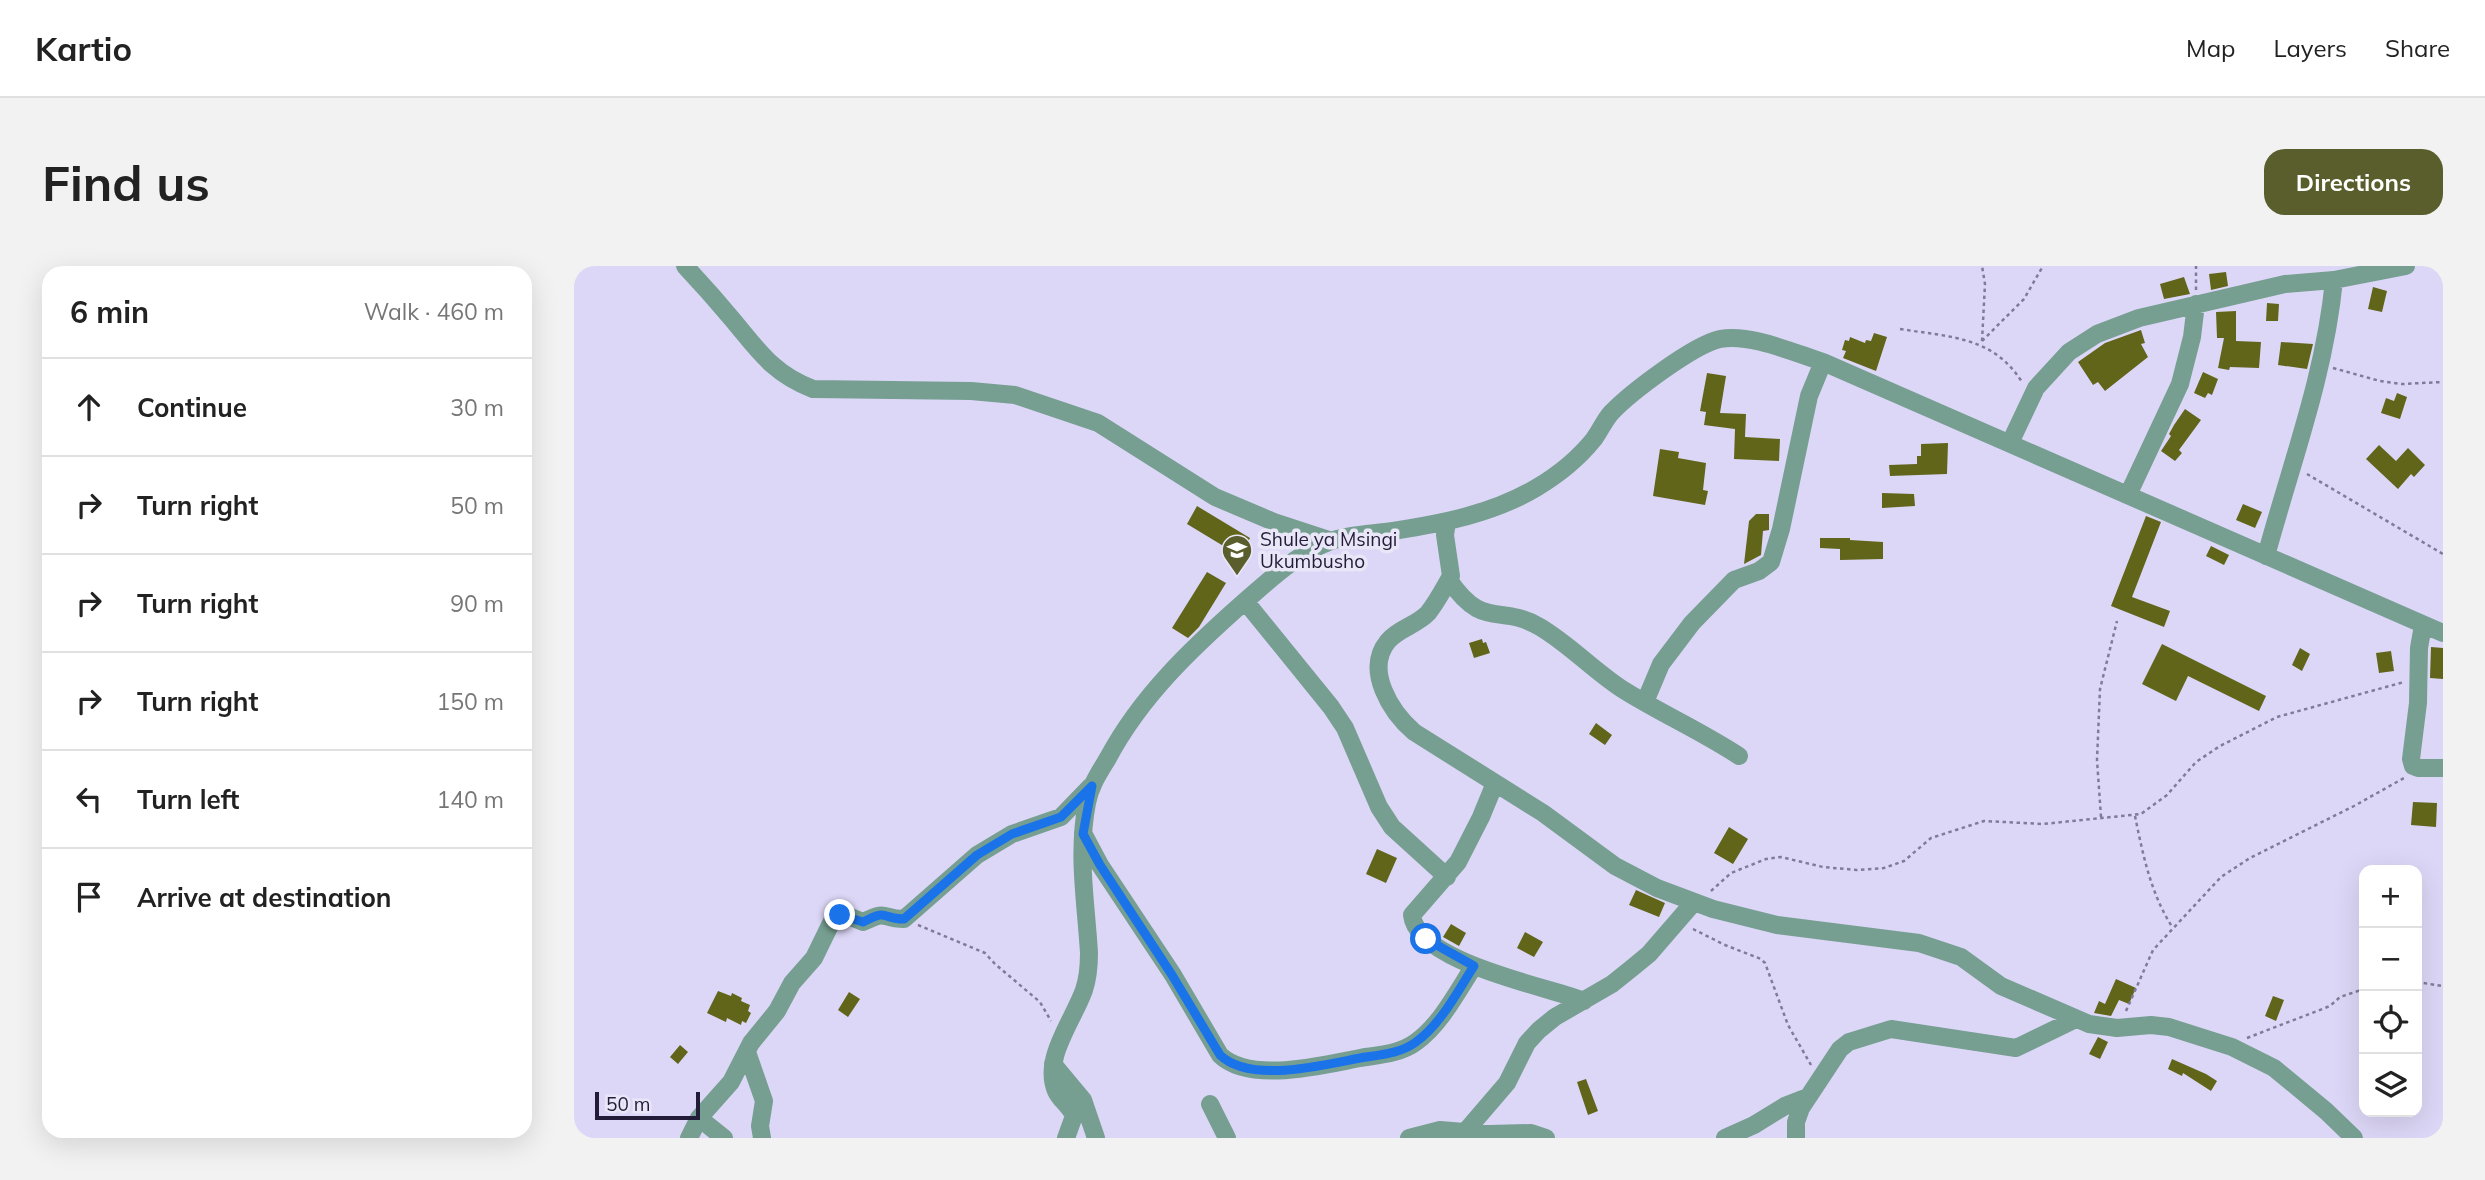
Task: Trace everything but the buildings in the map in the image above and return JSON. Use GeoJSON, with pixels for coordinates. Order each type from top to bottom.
{"type":"FeatureCollection","features":[{"type":"Feature","properties":{"kind":"street"},"geometry":{"type":"LineString","coordinates":[[685,266],[729,314],[762,357],[801,384],[813,389],[971,391],[1015,395],[1098,423],[1215,497],[1274,522],[1332,541]]}},
{"type":"Feature","properties":{"kind":"street"},"geometry":{"type":"LineString","coordinates":[[2010,443],[2036,388],[2069,352],[2097,334],[2139,318],[2285,284],[2334,280],[2406,266]]}},
{"type":"Feature","properties":{"kind":"street"},"geometry":{"type":"LineString","coordinates":[[2266,556],[2321,368],[2334,280]]}},
{"type":"Feature","properties":{"kind":"street"},"geometry":{"type":"LineString","coordinates":[[2128,495],[2180,384],[2192,337],[2196,304]]}},
{"type":"Feature","properties":{"kind":"street"},"geometry":{"type":"LineString","coordinates":[[689,1138],[699,1118],[731,1082],[751,1043],[776,1011],[792,983],[814,958],[834,917],[846,915],[863,922],[876,914],[882,914],[904,919],[977,855],[1012,834],[1061,817],[1092,786],[1120,734],[1156,688],[1200,641],[1291,561],[1332,541],[1447,522],[1492,509],[1534,489],[1562,472],[1593,440],[1610,415],[1623,402],[1677,360],[1719,339],[1757,342],[1823,362],[2266,556],[2436,626],[2419,648],[2418,703],[2411,746],[2413,765],[2418,768],[2443,768]]}},
{"type":"Feature","properties":{"kind":"street"},"geometry":{"type":"LineString","coordinates":[[1646,702],[1661,664],[1692,623],[1734,580],[1759,571],[1771,562],[1782,529],[1810,396],[1823,362]]}},
{"type":"Feature","properties":{"kind":"street"},"geometry":{"type":"LineString","coordinates":[[1447,522],[1445,535],[1451,576],[1427,614],[1387,642],[1378,666],[1389,703],[1402,721],[1440,749],[1569,831],[1615,866],[1657,888],[1697,903],[1777,925],[1900,939],[1937,948],[1969,962],[2001,986],[2089,1024],[2169,1027],[2232,1047],[2274,1068],[2354,1138]]}},
{"type":"Feature","properties":{"kind":"street"},"geometry":{"type":"LineString","coordinates":[[1449,580],[1471,607],[1494,616],[1523,618],[1540,627],[1599,673],[1739,755]]}},
{"type":"Feature","properties":{"kind":"street"},"geometry":{"type":"LineString","coordinates":[[1245,601],[1345,728],[1379,807],[1392,827],[1447,877]]}},
{"type":"Feature","properties":{"kind":"street"},"geometry":{"type":"LineString","coordinates":[[1495,783],[1467,847],[1447,877],[1414,912],[1413,923],[1420,935],[1474,966],[1584,1000]]}},
{"type":"Feature","properties":{"kind":"street"},"geometry":{"type":"LineString","coordinates":[[1066,1138],[1074,1116],[1056,1093],[1053,1064],[1089,969],[1081,873],[1083,834],[1092,786]]}},
{"type":"Feature","properties":{"kind":"street"},"geometry":{"type":"LineString","coordinates":[[1083,834],[1100,865],[1227,1062],[1278,1070],[1303,1068],[1403,1049],[1429,1032],[1474,966]]}},
{"type":"Feature","properties":{"kind":"street"},"geometry":{"type":"LineString","coordinates":[[1465,1132],[1507,1083],[1527,1043],[1555,1017],[1612,984],[1649,954],[1678,920],[1697,903]]}},
{"type":"Feature","properties":{"kind":"street"},"geometry":{"type":"LineString","coordinates":[[1796,1138],[1796,1122],[1808,1097],[1844,1045],[1888,1030],[2016,1048],[2076,1018]]}},
{"type":"Feature","properties":{"kind":"street"},"geometry":{"type":"LineString","coordinates":[[747,1052],[764,1101],[760,1126],[762,1138]]}},
{"type":"Feature","properties":{"kind":"street"},"geometry":{"type":"LineString","coordinates":[[1053,1064],[1083,1100],[1096,1138]]}},
{"type":"Feature","properties":{"kind":"street"},"geometry":{"type":"LineString","coordinates":[[1725,1138],[1754,1125],[1784,1105],[1808,1097]]}},
{"type":"Feature","properties":{"kind":"street"},"geometry":{"type":"LineString","coordinates":[[1210,1104],[1227,1138]]}},
{"type":"Feature","properties":{"kind":"street"},"geometry":{"type":"LineString","coordinates":[[699,1118],[724,1138]]}},
{"type":"Feature","properties":{"kind":"street"},"geometry":{"type":"LineString","coordinates":[[1417,1137],[1440,1130],[1489,1134],[1531,1133],[1546,1138]]}},
{"type":"Feature","properties":{"kind":"path"},"geometry":{"type":"LineString","coordinates":[[1982,266],[1982,343]]}},
{"type":"Feature","properties":{"kind":"path"},"geometry":{"type":"LineString","coordinates":[[1982,343],[2024,299],[2043,266]]}},
{"type":"Feature","properties":{"kind":"path"},"geometry":{"type":"LineString","coordinates":[[2196,266],[2196,304]]}},
{"type":"Feature","properties":{"kind":"path"},"geometry":{"type":"LineString","coordinates":[[1900,329],[1982,343],[2014,370],[2032,397]]}},
{"type":"Feature","properties":{"kind":"path"},"geometry":{"type":"LineString","coordinates":[[2321,368],[2335,368],[2380,381],[2402,384],[2443,382]]}},
{"type":"Feature","properties":{"kind":"path"},"geometry":{"type":"LineString","coordinates":[[2291,465],[2443,554]]}},
{"type":"Feature","properties":{"kind":"path"},"geometry":{"type":"LineString","coordinates":[[2101,817],[2097,760],[2099,689],[2117,621]]}},
{"type":"Feature","properties":{"kind":"path"},"geometry":{"type":"LineString","coordinates":[[1697,903],[1731,873],[1766,859],[1781,857],[1823,867],[1857,870],[1884,869],[1904,861],[1931,838],[1984,821],[2043,824],[2141,814],[2167,795],[2196,762],[2220,746],[2277,717],[2418,677]]}},
{"type":"Feature","properties":{"kind":"path"},"geometry":{"type":"LineString","coordinates":[[2120,1027],[2153,950],[2221,877],[2235,867],[2393,785],[2418,768]]}},
{"type":"Feature","properties":{"kind":"path"},"geometry":{"type":"LineString","coordinates":[[2135,815],[2154,892],[2161,910],[2173,928]]}},
{"type":"Feature","properties":{"kind":"path"},"geometry":{"type":"LineString","coordinates":[[904,919],[985,953],[1040,1002],[1063,1034]]}},
{"type":"Feature","properties":{"kind":"path"},"geometry":{"type":"LineString","coordinates":[[1678,920],[1765,962],[1788,1025],[1821,1079]]}},
{"type":"Feature","properties":{"kind":"path"},"geometry":{"type":"LineString","coordinates":[[2422,983],[2443,986]]}},
{"type":"Feature","properties":{"kind":"path"},"geometry":{"type":"LineString","coordinates":[[2232,1047],[2252,1035],[2330,1006],[2340,997],[2359,991]]}},
{"type":"Feature","properties":{"kind":"place","name":"Shule ya Msingi Ukumbusho"},"geometry":{"type":"Point","coordinates":[1237,577]}},
{"type":"Feature","properties":{"kind":"route"},"geometry":{"type":"LineString","coordinates":[[840,915],[863,922],[876,914],[904,919],[977,855],[1012,834],[1061,817],[1092,786],[1083,834],[1220,1055],[1227,1062],[1253,1069],[1315,1067],[1390,1053],[1413,1044],[1429,1032],[1474,966],[1426,939]]}}]}
